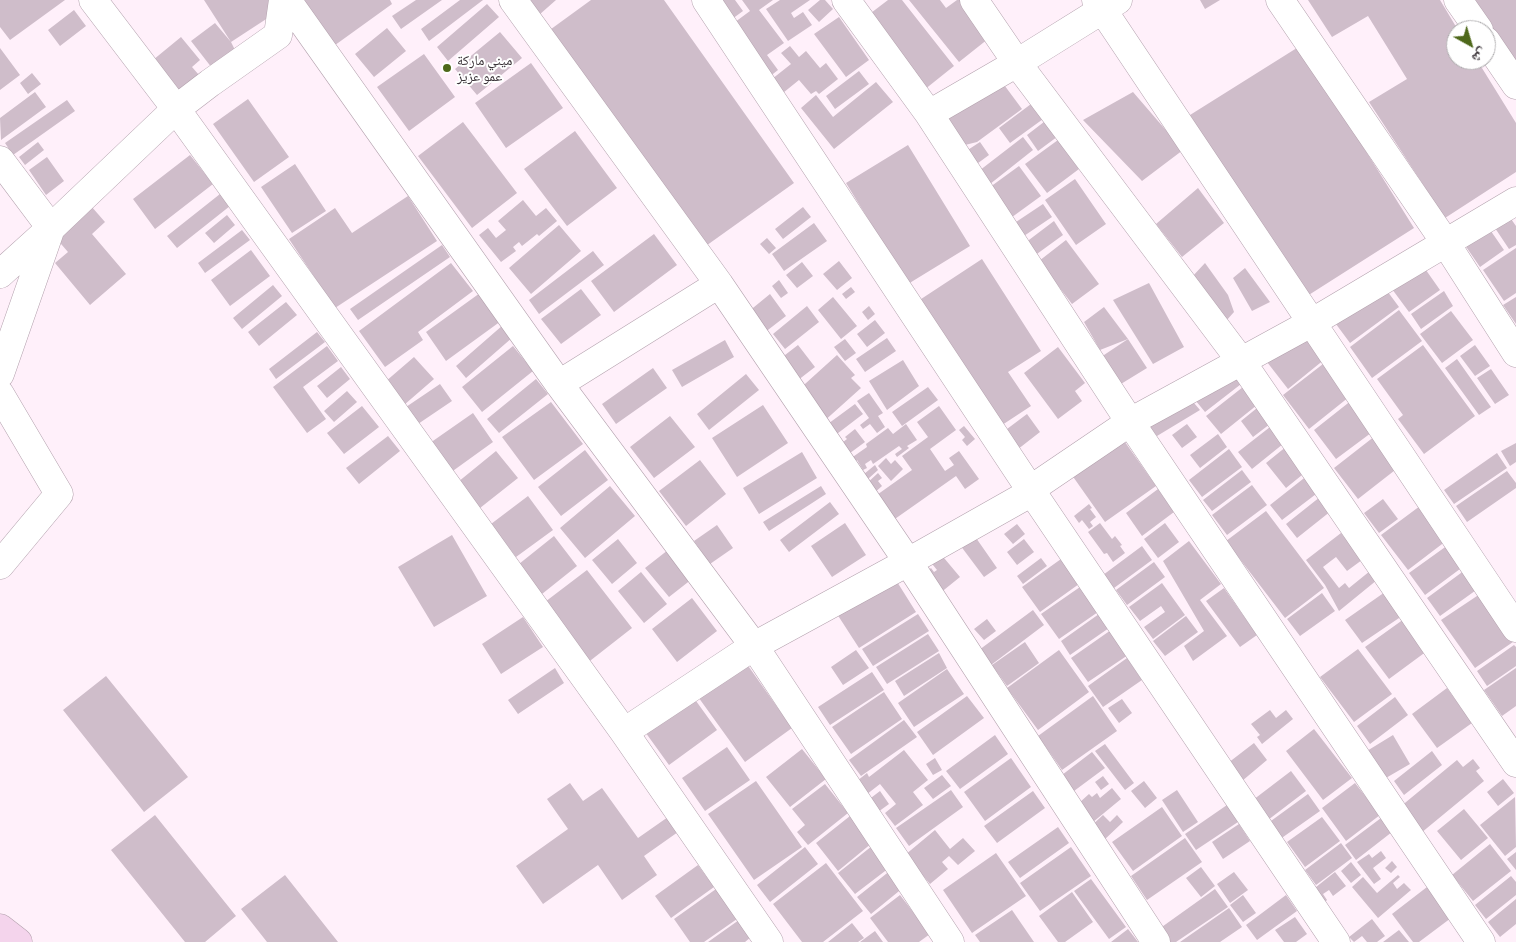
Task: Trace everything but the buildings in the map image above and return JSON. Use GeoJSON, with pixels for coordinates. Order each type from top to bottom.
{"type":"FeatureCollection","features":[{"type":"Feature","properties":{"kind":"main road"},"geometry":{"type":"LineString","coordinates":[[0,928],[18,942]]}},
{"type":"Feature","properties":{"kind":"street"},"geometry":{"type":"LineString","coordinates":[[93,0],[176,109],[624,732],[769,942]]}},
{"type":"Feature","properties":{"kind":"street"},"geometry":{"type":"LineString","coordinates":[[0,274],[176,109],[278,35],[285,0]]}},
{"type":"Feature","properties":{"kind":"street"},"geometry":{"type":"LineString","coordinates":[[285,0],[559,384],[754,646],[950,942]]}},
{"type":"Feature","properties":{"kind":"street"},"geometry":{"type":"LineString","coordinates":[[513,0],[719,284],[908,562],[1156,942]]}},
{"type":"Feature","properties":{"kind":"street"},"geometry":{"type":"LineString","coordinates":[[706,0],[1032,492],[1336,942]]}},
{"type":"Feature","properties":{"kind":"street"},"geometry":{"type":"LineString","coordinates":[[846,0],[929,114],[1130,422],[1481,942]]}},
{"type":"Feature","properties":{"kind":"street"},"geometry":{"type":"LineString","coordinates":[[974,0],[1017,63],[1241,360],[1516,763]]}},
{"type":"Feature","properties":{"kind":"street"},"geometry":{"type":"LineString","coordinates":[[1280,0],[1445,242],[1516,353]]}},
{"type":"Feature","properties":{"kind":"street"},"geometry":{"type":"LineString","coordinates":[[1458,0],[1471,20]]}},
{"type":"Feature","properties":{"kind":"street"},"geometry":{"type":"LineString","coordinates":[[929,114],[1017,63],[1106,4],[1311,323],[1516,628]]}},
{"type":"Feature","properties":{"kind":"street"},"geometry":{"type":"LineString","coordinates":[[1496,56],[1516,85]]}},
{"type":"Feature","properties":{"kind":"street"},"geometry":{"type":"LineString","coordinates":[[0,160],[51,228]]}},
{"type":"Feature","properties":{"kind":"street"},"geometry":{"type":"LineString","coordinates":[[624,732],[754,646],[1032,492],[1040,483],[1130,422],[1311,323],[1516,201]]}},
{"type":"Feature","properties":{"kind":"street"},"geometry":{"type":"LineString","coordinates":[[0,374],[51,228]]}},
{"type":"Feature","properties":{"kind":"street"},"geometry":{"type":"LineString","coordinates":[[559,384],[719,284]]}},
{"type":"Feature","properties":{"kind":"street"},"geometry":{"type":"LineString","coordinates":[[0,394],[59,494],[0,564]]}},
{"type":"Feature","properties":{"kind":"place","name":"ميني ماركة عمو عزيز"},"geometry":{"type":"Point","coordinates":[447,68]}}]}
